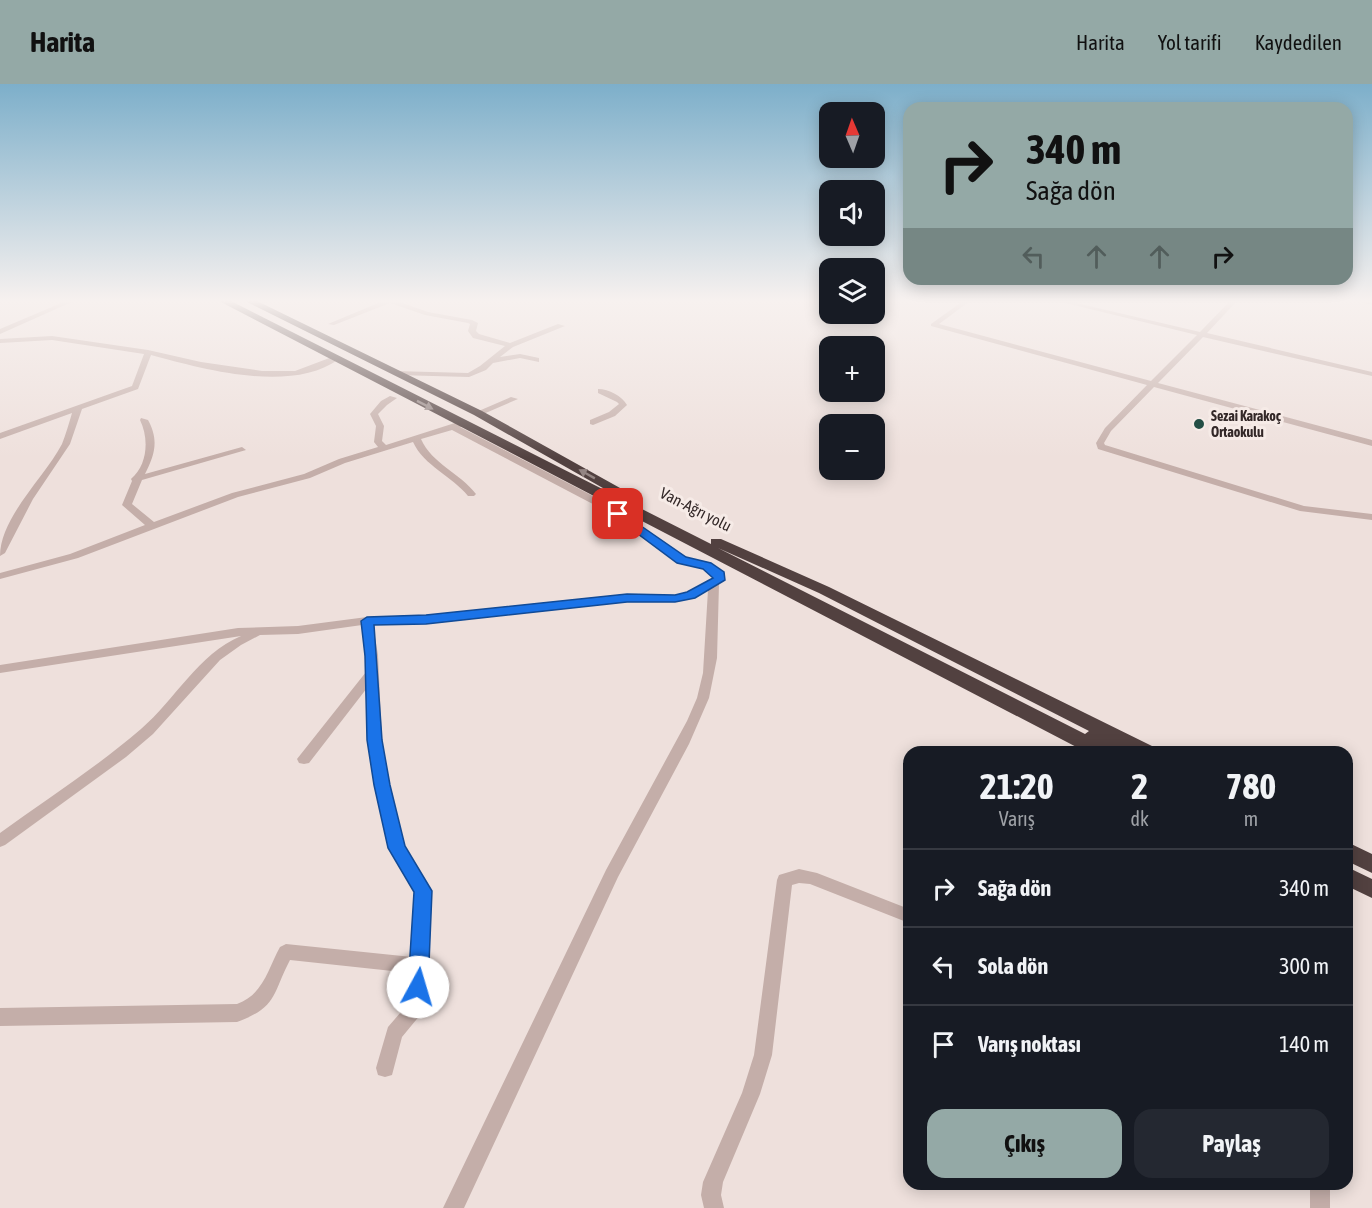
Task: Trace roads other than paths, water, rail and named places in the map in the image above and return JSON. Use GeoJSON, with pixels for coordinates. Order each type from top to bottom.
{"type":"FeatureCollection","features":[{"type":"Feature","properties":{"kind":"highway"},"geometry":{"type":"LineString","coordinates":[[324,353],[458,426],[710,544],[1092,746]]}},
{"type":"Feature","properties":{"kind":"highway","name":"Van-Ağrı yolu"},"geometry":{"type":"LineString","coordinates":[[358,353],[478,413],[710,544],[1112,746]]}},
{"type":"Feature","properties":{"kind":"highway"},"geometry":{"type":"LineString","coordinates":[[710,544],[760,584],[1071,746]]}},
{"type":"Feature","properties":{"kind":"highway"},"geometry":{"type":"LineString","coordinates":[[710,544],[814,585],[1134,746]]}},
{"type":"Feature","properties":{"kind":"highway"},"geometry":{"type":"LineString","coordinates":[[1353,854],[1372,864]]}},
{"type":"Feature","properties":{"kind":"highway"},"geometry":{"type":"LineString","coordinates":[[1353,867],[1372,876]]}},
{"type":"Feature","properties":{"kind":"highway"},"geometry":{"type":"LineString","coordinates":[[1353,879],[1372,889]]}},
{"type":"Feature","properties":{"kind":"highway"},"geometry":{"type":"LineString","coordinates":[[1353,890],[1372,899]]}},
{"type":"Feature","properties":{"kind":"street"},"geometry":{"type":"LineString","coordinates":[[0,436],[135,387],[147,353]]}},
{"type":"Feature","properties":{"kind":"street"},"geometry":{"type":"LineString","coordinates":[[153,353],[177,360],[294,374],[335,359]]}},
{"type":"Feature","properties":{"kind":"street"},"geometry":{"type":"LineString","coordinates":[[396,373],[464,376],[476,372],[500,353]]}},
{"type":"Feature","properties":{"kind":"street"},"geometry":{"type":"LineString","coordinates":[[1037,353],[1372,443]]}},
{"type":"Feature","properties":{"kind":"street"},"geometry":{"type":"LineString","coordinates":[[1182,353],[1108,430],[1100,443],[1101,447],[1303,509],[1372,517]]}},
{"type":"Feature","properties":{"kind":"street"},"geometry":{"type":"LineString","coordinates":[[1294,353],[1372,372]]}},
{"type":"Feature","properties":{"kind":"street"},"geometry":{"type":"LineString","coordinates":[[489,362],[520,356],[536,360]]}},
{"type":"Feature","properties":{"kind":"street"},"geometry":{"type":"LineString","coordinates":[[592,422],[612,414],[623,405],[620,400],[602,391]]}},
{"type":"Feature","properties":{"kind":"street"},"geometry":{"type":"LineString","coordinates":[[384,448],[378,442],[380,426],[374,414],[384,403],[393,398]]}},
{"type":"Feature","properties":{"kind":"street"},"geometry":{"type":"LineString","coordinates":[[478,413],[514,399]]}},
{"type":"Feature","properties":{"kind":"street"},"geometry":{"type":"LineString","coordinates":[[0,553],[28,500],[66,444],[78,408]]}},
{"type":"Feature","properties":{"kind":"street"},"geometry":{"type":"LineString","coordinates":[[144,420],[150,429],[151,446],[146,466],[136,479],[127,505],[153,526]]}},
{"type":"Feature","properties":{"kind":"street"},"geometry":{"type":"LineString","coordinates":[[0,576],[74,556],[235,495],[307,476],[342,461],[458,426],[612,510],[681,560],[707,566],[719,575],[714,585],[710,651],[704,696],[676,755],[634,829],[570,960],[490,1135],[453,1208]]}},
{"type":"Feature","properties":{"kind":"street"},"geometry":{"type":"LineString","coordinates":[[416,439],[426,455],[455,477],[471,494]]}},
{"type":"Feature","properties":{"kind":"street"},"geometry":{"type":"LineString","coordinates":[[136,479],[242,450]]}},
{"type":"Feature","properties":{"kind":"street"},"geometry":{"type":"LineString","coordinates":[[0,669],[201,636],[298,630],[367,621],[426,620],[627,598],[675,598],[714,585]]}},
{"type":"Feature","properties":{"kind":"street"},"geometry":{"type":"LineString","coordinates":[[367,621],[375,740],[384,796],[397,848],[423,891],[420,966],[415,1008],[394,1033],[385,1068]]}},
{"type":"Feature","properties":{"kind":"street"},"geometry":{"type":"LineString","coordinates":[[0,841],[51,802],[73,790],[148,731],[216,657],[237,642],[262,632]]}},
{"type":"Feature","properties":{"kind":"street"},"geometry":{"type":"LineString","coordinates":[[304,759],[372,673]]}},
{"type":"Feature","properties":{"kind":"street"},"geometry":{"type":"LineString","coordinates":[[714,1208],[711,1195],[713,1182],[751,1094],[763,1055],[785,880],[799,876],[811,878],[903,914]]}},
{"type":"Feature","properties":{"kind":"street"},"geometry":{"type":"LineString","coordinates":[[0,1017],[237,1013],[254,1008],[262,1000],[286,952],[420,966]]}},
{"type":"Feature","properties":{"kind":"street"},"geometry":{"type":"LineString","coordinates":[[1320,1190],[1320,1208]]}},
{"type":"Feature","properties":{"kind":"place","name":"Sezai Karakoç Ortaokulu"},"geometry":{"type":"Point","coordinates":[1199,424]}}]}
